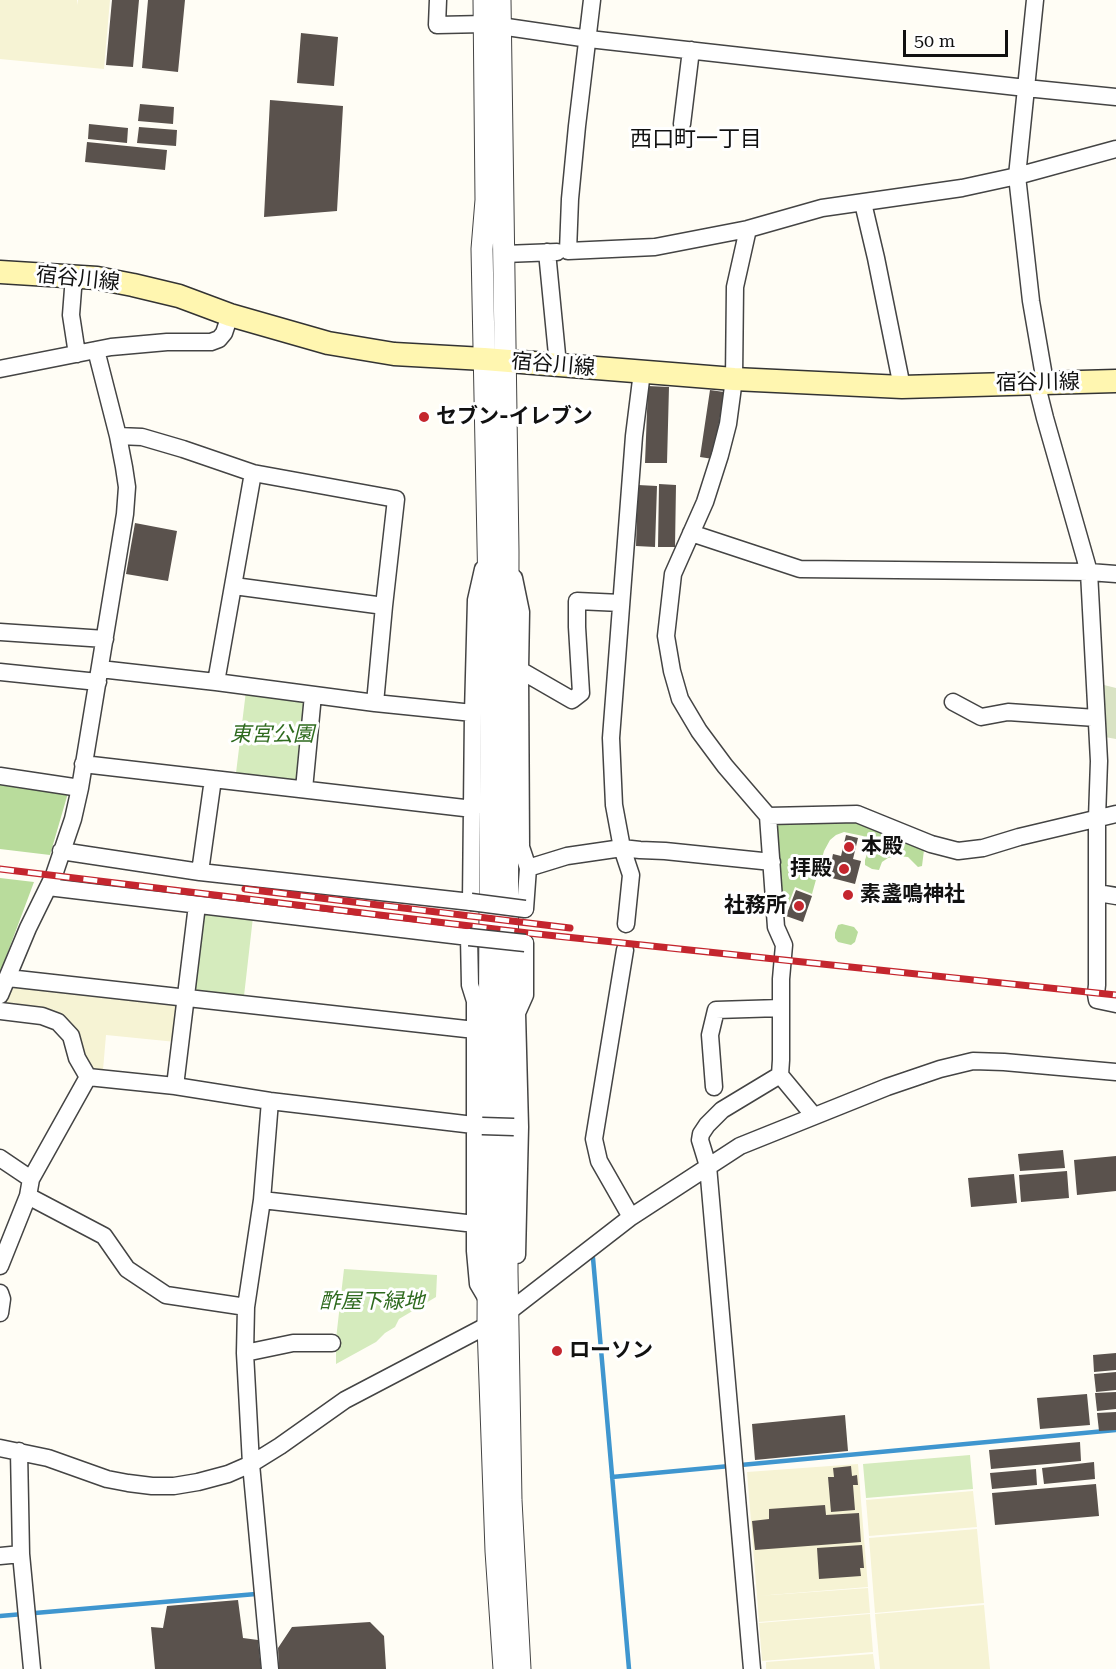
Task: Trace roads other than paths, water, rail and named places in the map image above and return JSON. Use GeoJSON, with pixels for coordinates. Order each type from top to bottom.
{"type":"FeatureCollection","features":[{"type":"Feature","properties":{"kind":"main road","name":"宿谷川線"},"geometry":{"type":"LineString","coordinates":[[0,272],[97,278],[133,285],[179,296],[279,330],[341,346],[394,354],[734,379],[902,387],[1116,381]]}},
{"type":"Feature","properties":{"kind":"street"},"geometry":{"type":"LineString","coordinates":[[438,0],[436,25],[492,25],[589,39],[1116,97]]}},
{"type":"Feature","properties":{"kind":"street"},"geometry":{"type":"LineString","coordinates":[[484,0],[492,25],[504,254],[494,360]]}},
{"type":"Feature","properties":{"kind":"street"},"geometry":{"type":"LineString","coordinates":[[500,0],[492,25],[486,200],[482,249],[494,360],[498,549],[491,691],[501,1303],[520,1669]]}},
{"type":"Feature","properties":{"kind":"street"},"geometry":{"type":"LineString","coordinates":[[568,250],[577,126],[592,0]]}},
{"type":"Feature","properties":{"kind":"street"},"geometry":{"type":"LineString","coordinates":[[1035,0],[1017,176],[1045,418],[1089,572],[1100,761],[1097,818],[1097,1000],[1116,1004]]}},
{"type":"Feature","properties":{"kind":"street"},"geometry":{"type":"LineString","coordinates":[[682,124],[691,50]]}},
{"type":"Feature","properties":{"kind":"street"},"geometry":{"type":"LineString","coordinates":[[504,254],[654,247],[748,229],[822,208],[962,188],[1017,176],[1116,149]]}},
{"type":"Feature","properties":{"kind":"street"},"geometry":{"type":"LineString","coordinates":[[863,203],[902,387]]}},
{"type":"Feature","properties":{"kind":"street"},"geometry":{"type":"LineString","coordinates":[[748,229],[735,287],[734,379],[728,424],[705,502],[673,574],[666,636],[680,699],[699,731],[725,766],[768,816],[776,927],[784,945],[781,978],[780,1075],[814,1116]]}},
{"type":"Feature","properties":{"kind":"street"},"geometry":{"type":"LineString","coordinates":[[547,252],[558,365]]}},
{"type":"Feature","properties":{"kind":"street"},"geometry":{"type":"LineString","coordinates":[[74,276],[70,315],[77,354]]}},
{"type":"Feature","properties":{"kind":"street"},"geometry":{"type":"LineString","coordinates":[[0,369],[96,350],[154,342],[211,342],[219,339],[224,333],[230,315]]}},
{"type":"Feature","properties":{"kind":"street"},"geometry":{"type":"LineString","coordinates":[[0,995],[28,928],[54,875],[73,819],[126,505],[127,487],[118,436],[96,350]]}},
{"type":"Feature","properties":{"kind":"street"},"geometry":{"type":"LineString","coordinates":[[626,924],[631,875],[622,848],[614,805],[611,738],[634,436],[642,372]]}},
{"type":"Feature","properties":{"kind":"street"},"geometry":{"type":"LineString","coordinates":[[118,436],[142,437],[253,473],[396,499],[375,703]]}},
{"type":"Feature","properties":{"kind":"street"},"geometry":{"type":"LineString","coordinates":[[216,682],[253,473]]}},
{"type":"Feature","properties":{"kind":"street"},"geometry":{"type":"LineString","coordinates":[[691,533],[800,569],[1116,574]]}},
{"type":"Feature","properties":{"kind":"street"},"geometry":{"type":"LineString","coordinates":[[61,851],[200,872],[525,909],[528,868],[520,847],[521,612],[498,549]]}},
{"type":"Feature","properties":{"kind":"street"},"geometry":{"type":"LineString","coordinates":[[471,902],[476,600],[498,549]]}},
{"type":"Feature","properties":{"kind":"street"},"geometry":{"type":"LineString","coordinates":[[234,585],[384,606]]}},
{"type":"Feature","properties":{"kind":"street"},"geometry":{"type":"LineString","coordinates":[[520,670],[572,700],[581,693],[577,602],[621,603]]}},
{"type":"Feature","properties":{"kind":"street"},"geometry":{"type":"LineString","coordinates":[[0,632],[105,639]]}},
{"type":"Feature","properties":{"kind":"street"},"geometry":{"type":"LineString","coordinates":[[0,672],[216,682],[375,703],[473,713]]}},
{"type":"Feature","properties":{"kind":"street"},"geometry":{"type":"LineString","coordinates":[[304,789],[313,695]]}},
{"type":"Feature","properties":{"kind":"street"},"geometry":{"type":"LineString","coordinates":[[953,702],[981,717],[1008,712],[1096,718]]}},
{"type":"Feature","properties":{"kind":"street"},"geometry":{"type":"LineString","coordinates":[[83,764],[473,809]]}},
{"type":"Feature","properties":{"kind":"street"},"geometry":{"type":"LineString","coordinates":[[0,776],[80,788]]}},
{"type":"Feature","properties":{"kind":"street"},"geometry":{"type":"LineString","coordinates":[[200,872],[213,779]]}},
{"type":"Feature","properties":{"kind":"street"},"geometry":{"type":"LineString","coordinates":[[768,816],[857,814],[931,844],[957,851],[983,848],[1116,814]]}},
{"type":"Feature","properties":{"kind":"street"},"geometry":{"type":"LineString","coordinates":[[528,868],[567,856],[622,848],[665,850],[772,862]]}},
{"type":"Feature","properties":{"kind":"street"},"geometry":{"type":"LineString","coordinates":[[0,1448],[78,1467],[107,1479],[152,1486],[174,1486],[228,1474],[251,1464],[280,1446],[345,1400],[488,1325],[516,1275],[517,1013],[525,995],[525,943],[48,887]]}},
{"type":"Feature","properties":{"kind":"street"},"geometry":{"type":"LineString","coordinates":[[1098,893],[1116,896]]}},
{"type":"Feature","properties":{"kind":"street"},"geometry":{"type":"LineString","coordinates":[[175,1086],[197,905]]}},
{"type":"Feature","properties":{"kind":"street"},"geometry":{"type":"LineString","coordinates":[[470,937],[470,985],[475,1001],[478,1126],[475,1224],[478,1284],[501,1303]]}},
{"type":"Feature","properties":{"kind":"street"},"geometry":{"type":"LineString","coordinates":[[625,950],[594,1139],[599,1161],[631,1217]]}},
{"type":"Feature","properties":{"kind":"street"},"geometry":{"type":"LineString","coordinates":[[8,978],[475,1030]]}},
{"type":"Feature","properties":{"kind":"street"},"geometry":{"type":"LineString","coordinates":[[714,1087],[710,1035],[716,1010],[781,1008]]}},
{"type":"Feature","properties":{"kind":"street"},"geometry":{"type":"LineString","coordinates":[[0,1011],[42,1016],[58,1022],[71,1036],[77,1058],[88,1077]]}},
{"type":"Feature","properties":{"kind":"street"},"geometry":{"type":"LineString","coordinates":[[501,1303],[740,1146],[887,1087],[940,1069],[973,1061],[1116,1072]]}},
{"type":"Feature","properties":{"kind":"street"},"geometry":{"type":"LineString","coordinates":[[752,1669],[708,1166],[700,1140],[707,1125],[722,1110],[780,1075]]}},
{"type":"Feature","properties":{"kind":"street"},"geometry":{"type":"LineString","coordinates":[[88,1077],[175,1086],[270,1101],[478,1126],[517,1127]]}},
{"type":"Feature","properties":{"kind":"street"},"geometry":{"type":"LineString","coordinates":[[0,1266],[29,1187],[88,1077]]}},
{"type":"Feature","properties":{"kind":"street"},"geometry":{"type":"LineString","coordinates":[[270,1101],[262,1200],[246,1307],[245,1353],[251,1464],[270,1669]]}},
{"type":"Feature","properties":{"kind":"street"},"geometry":{"type":"LineString","coordinates":[[0,1158],[29,1187],[104,1236],[127,1269],[166,1295],[246,1307]]}},
{"type":"Feature","properties":{"kind":"street"},"geometry":{"type":"LineString","coordinates":[[262,1200],[475,1224]]}},
{"type":"Feature","properties":{"kind":"street"},"geometry":{"type":"LineString","coordinates":[[0,1293],[2,1299],[0,1313]]}},
{"type":"Feature","properties":{"kind":"street"},"geometry":{"type":"LineString","coordinates":[[488,1325],[496,1551],[504,1669]]}},
{"type":"Feature","properties":{"kind":"street"},"geometry":{"type":"LineString","coordinates":[[245,1353],[293,1343],[332,1344]]}},
{"type":"Feature","properties":{"kind":"street"},"geometry":{"type":"LineString","coordinates":[[19,1451],[21,1554],[32,1669]]}},
{"type":"Feature","properties":{"kind":"street"},"geometry":{"type":"LineString","coordinates":[[0,1556],[21,1554]]}},
{"type":"Feature","properties":{"kind":"waterway"},"geometry":{"type":"LineString","coordinates":[[593,1258],[629,1669]]}},
{"type":"Feature","properties":{"kind":"waterway"},"geometry":{"type":"LineString","coordinates":[[612,1477],[1116,1430]]}},
{"type":"Feature","properties":{"kind":"waterway"},"geometry":{"type":"LineString","coordinates":[[0,1616],[256,1594]]}},
{"type":"Feature","properties":{"kind":"railway"},"geometry":{"type":"LineString","coordinates":[[0,869],[528,933],[1116,995]]}},
{"type":"Feature","properties":{"kind":"railway"},"geometry":{"type":"LineString","coordinates":[[245,889],[570,928]]}},
{"type":"Feature","properties":{"kind":"place","name":"セブン-イレブン"},"geometry":{"type":"Point","coordinates":[424,417]}},
{"type":"Feature","properties":{"kind":"place","name":"本殿"},"geometry":{"type":"Point","coordinates":[849,847]}},
{"type":"Feature","properties":{"kind":"place","name":"拝殿"},"geometry":{"type":"Point","coordinates":[844,869]}},
{"type":"Feature","properties":{"kind":"place","name":"素盞鳴神社"},"geometry":{"type":"Point","coordinates":[848,895]}},
{"type":"Feature","properties":{"kind":"place","name":"社務所"},"geometry":{"type":"Point","coordinates":[799,906]}},
{"type":"Feature","properties":{"kind":"place","name":"ローソン"},"geometry":{"type":"Point","coordinates":[557,1351]}},
{"type":"Feature","properties":{"kind":"district","name":"西口町一丁目"},"geometry":{"type":"Point","coordinates":[696,140]}},
{"type":"Feature","properties":{"kind":"park label","name":"東宮公園"},"geometry":{"type":"Point","coordinates":[272,735]}},
{"type":"Feature","properties":{"kind":"park label","name":"酢屋下緑地"},"geometry":{"type":"Point","coordinates":[372,1302]}}]}
